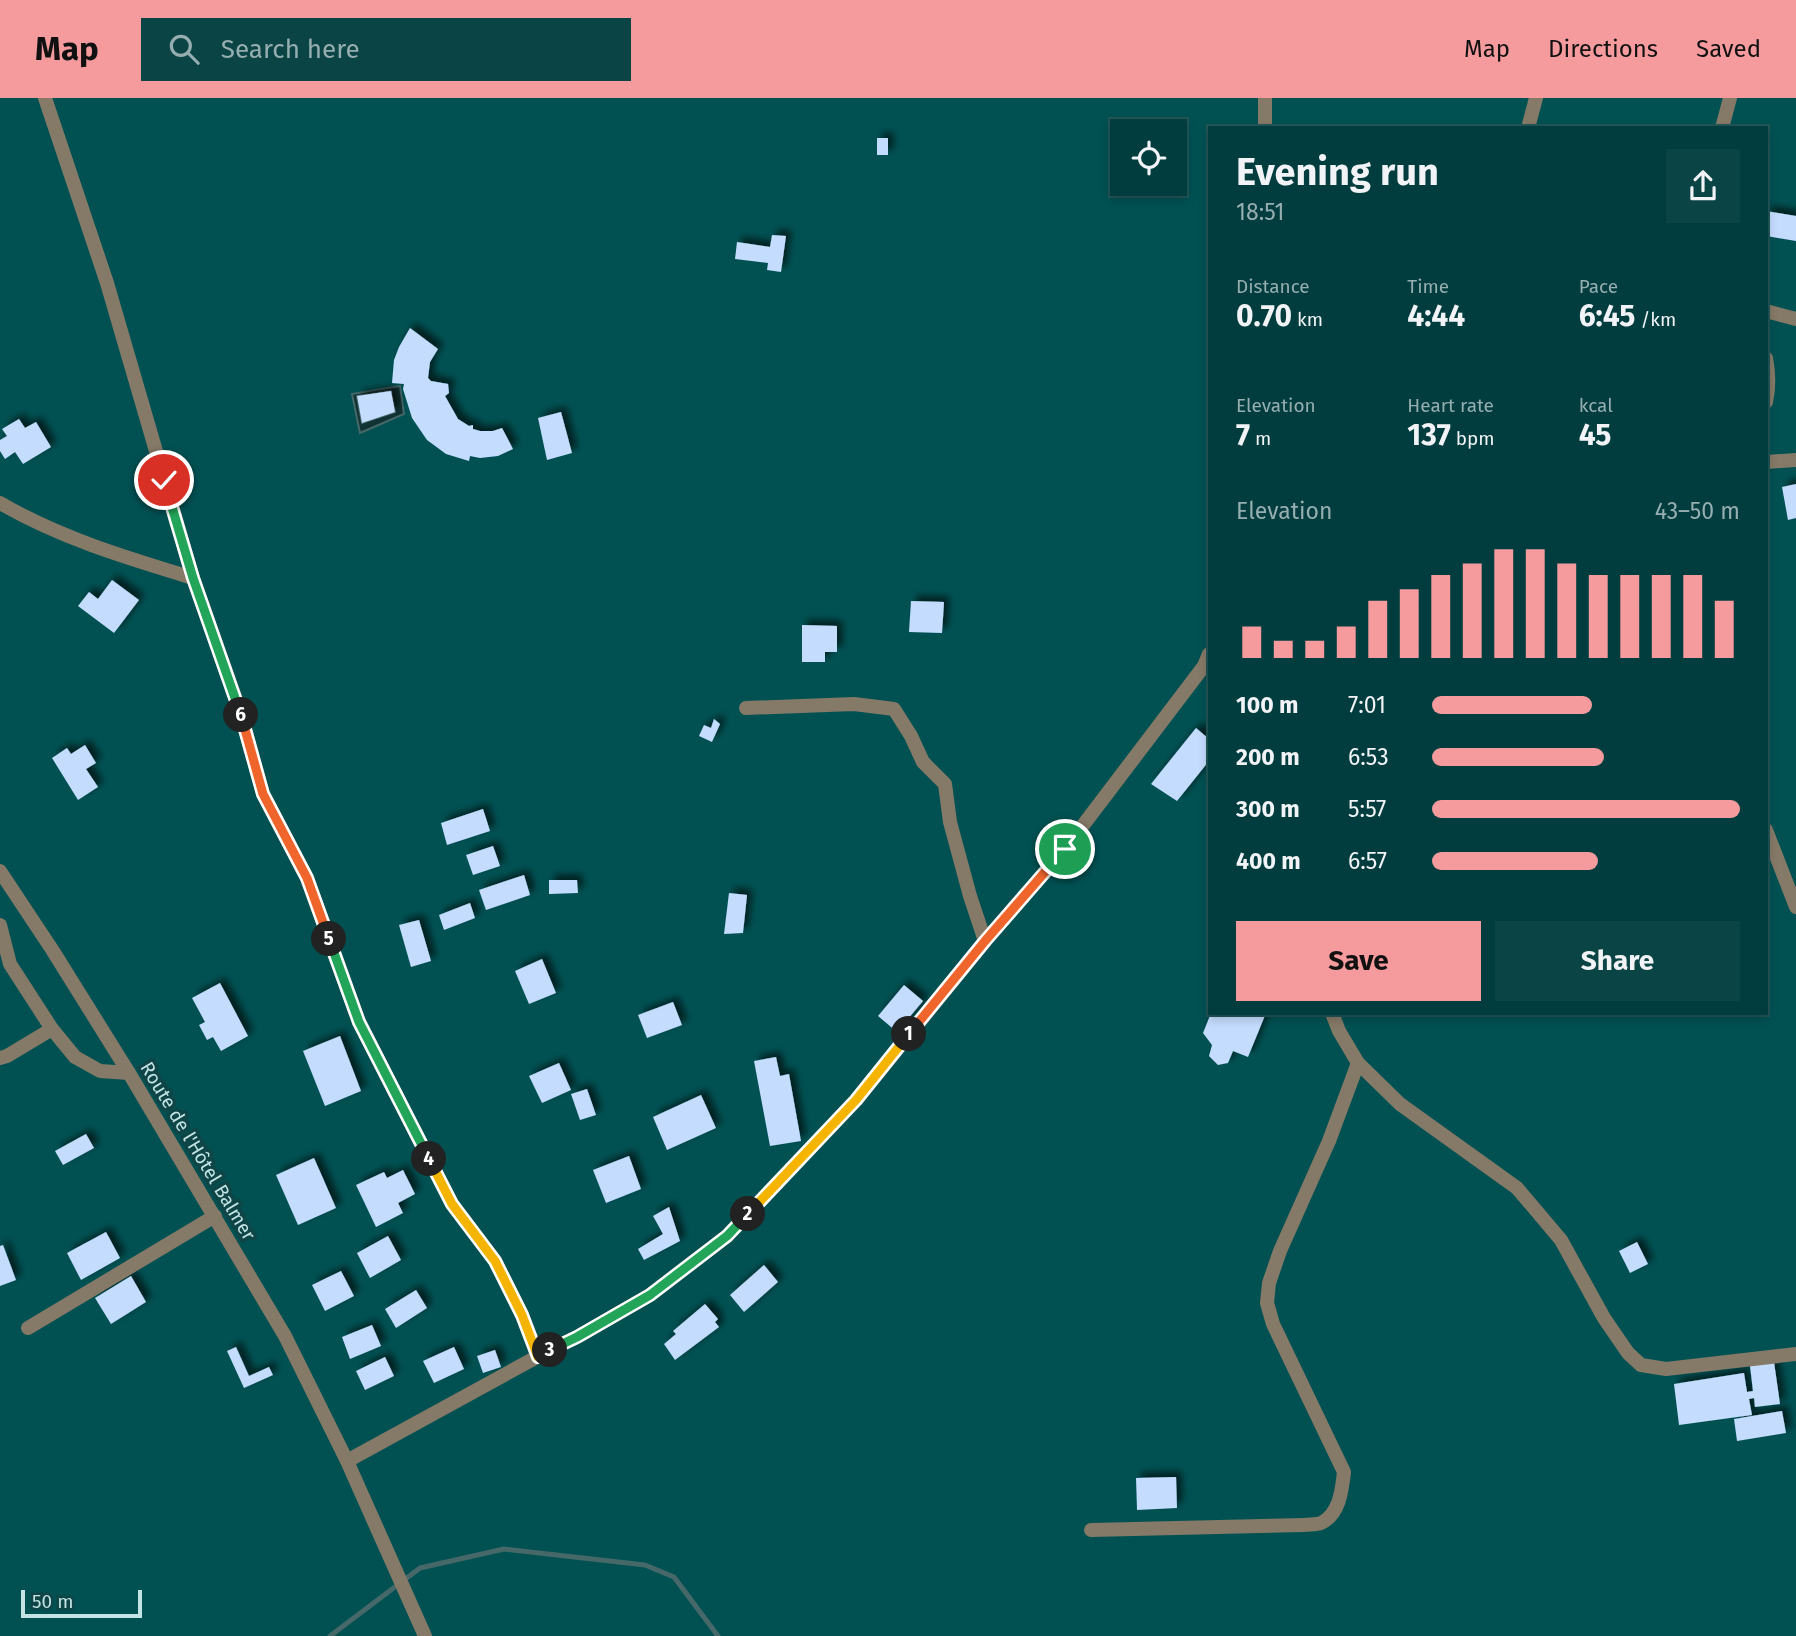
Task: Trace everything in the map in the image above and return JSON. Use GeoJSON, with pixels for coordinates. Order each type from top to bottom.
{"type":"FeatureCollection","features":[{"type":"Feature","properties":{"kind":"street"},"geometry":{"type":"LineString","coordinates":[[45,98],[107,282],[193,578],[240,711],[263,794],[307,878],[359,1022],[452,1204],[495,1261],[522,1315],[538,1357]]}},
{"type":"Feature","properties":{"kind":"street"},"geometry":{"type":"LineString","coordinates":[[1265,98],[1265,126]]}},
{"type":"Feature","properties":{"kind":"street"},"geometry":{"type":"LineString","coordinates":[[1529,126],[1536,98]]}},
{"type":"Feature","properties":{"kind":"street"},"geometry":{"type":"LineString","coordinates":[[1723,126],[1732,99]]}},
{"type":"Feature","properties":{"kind":"street"},"geometry":{"type":"LineString","coordinates":[[1768,312],[1796,319]]}},
{"type":"Feature","properties":{"kind":"street"},"geometry":{"type":"LineString","coordinates":[[1768,369],[1768,393]]}},
{"type":"Feature","properties":{"kind":"street"},"geometry":{"type":"LineString","coordinates":[[1768,462],[1796,460]]}},
{"type":"Feature","properties":{"kind":"street"},"geometry":{"type":"LineString","coordinates":[[0,503],[25,518],[105,551],[193,578]]}},
{"type":"Feature","properties":{"kind":"street"},"geometry":{"type":"LineString","coordinates":[[347,1461],[650,1295],[727,1236],[856,1100],[985,941],[1065,849],[1208,666]]}},
{"type":"Feature","properties":{"kind":"street"},"geometry":{"type":"LineString","coordinates":[[746,708],[854,704],[894,709],[923,762],[945,784],[950,822],[985,941]]}},
{"type":"Feature","properties":{"kind":"street"},"geometry":{"type":"LineString","coordinates":[[1768,835],[1795,903]]}},
{"type":"Feature","properties":{"kind":"street","name":"Route de l'Hôtel Balmer"},"geometry":{"type":"LineString","coordinates":[[0,871],[129,1073],[285,1336],[347,1461],[425,1636]]}},
{"type":"Feature","properties":{"kind":"street"},"geometry":{"type":"LineString","coordinates":[[0,925],[10,964],[52,1029],[75,1057],[100,1071],[129,1073]]}},
{"type":"Feature","properties":{"kind":"street"},"geometry":{"type":"LineString","coordinates":[[1333,1015],[1358,1063],[1400,1104],[1517,1188],[1561,1240],[1604,1318],[1628,1353],[1641,1365],[1666,1369],[1796,1353]]}},
{"type":"Feature","properties":{"kind":"street"},"geometry":{"type":"LineString","coordinates":[[0,1058],[52,1029]]}},
{"type":"Feature","properties":{"kind":"street"},"geometry":{"type":"LineString","coordinates":[[1091,1531],[1304,1525],[1322,1522],[1337,1508],[1344,1472],[1273,1325],[1267,1303],[1269,1283],[1280,1251],[1325,1150],[1358,1063]]}},
{"type":"Feature","properties":{"kind":"street"},"geometry":{"type":"LineString","coordinates":[[28,1328],[215,1216]]}},
{"type":"Feature","properties":{"kind":"water"},"geometry":{"type":"Polygon","coordinates":[[[400,386],[404,414],[360,433],[352,394],[400,386]],[[391,391],[357,396],[362,423],[395,412],[391,391]]]}},
{"type":"Feature","properties":{"kind":"building"},"geometry":{"type":"Polygon","coordinates":[[[877,138],[888,138],[888,155],[877,155],[877,138]]]}},
{"type":"Feature","properties":{"kind":"building"},"geometry":{"type":"Polygon","coordinates":[[[1768,211],[1796,216],[1796,241],[1768,236],[1768,211]]]}},
{"type":"Feature","properties":{"kind":"building"},"geometry":{"type":"Polygon","coordinates":[[[772,235],[786,236],[781,272],[767,270],[768,263],[735,259],[737,242],[770,247],[772,235]]]}},
{"type":"Feature","properties":{"kind":"building"},"geometry":{"type":"Polygon","coordinates":[[[410,328],[438,349],[430,362],[428,378],[448,384],[449,393],[445,396],[458,419],[480,431],[502,428],[513,449],[498,456],[470,456],[469,461],[446,454],[427,440],[412,418],[403,389],[404,384],[392,383],[394,360],[410,328]]]}},
{"type":"Feature","properties":{"kind":"building"},"geometry":{"type":"Polygon","coordinates":[[[391,391],[395,412],[362,423],[357,396],[391,391]]]}},
{"type":"Feature","properties":{"kind":"building"},"geometry":{"type":"Polygon","coordinates":[[[561,412],[572,453],[547,460],[538,418],[561,412]]]}},
{"type":"Feature","properties":{"kind":"building"},"geometry":{"type":"Polygon","coordinates":[[[19,419],[25,428],[36,422],[51,447],[23,464],[15,452],[5,459],[0,451],[0,440],[7,436],[2,429],[19,419]]]}},
{"type":"Feature","properties":{"kind":"building"},"geometry":{"type":"Polygon","coordinates":[[[1796,484],[1796,518],[1788,520],[1782,487],[1796,484]]]}},
{"type":"Feature","properties":{"kind":"building"},"geometry":{"type":"Polygon","coordinates":[[[112,580],[139,600],[114,633],[78,606],[89,592],[98,599],[112,580]]]}},
{"type":"Feature","properties":{"kind":"building"},"geometry":{"type":"Polygon","coordinates":[[[911,601],[944,602],[942,633],[909,632],[911,601]]]}},
{"type":"Feature","properties":{"kind":"building"},"geometry":{"type":"Polygon","coordinates":[[[802,625],[837,626],[837,652],[825,652],[825,662],[802,662],[802,625]]]}},
{"type":"Feature","properties":{"kind":"building"},"geometry":{"type":"Polygon","coordinates":[[[714,719],[720,724],[712,742],[699,736],[704,725],[711,728],[714,719]]]}},
{"type":"Feature","properties":{"kind":"building"},"geometry":{"type":"Polygon","coordinates":[[[1196,728],[1208,738],[1208,762],[1177,801],[1151,784],[1196,728]]]}},
{"type":"Feature","properties":{"kind":"building"},"geometry":{"type":"Polygon","coordinates":[[[85,745],[96,763],[86,769],[98,787],[78,800],[52,758],[67,748],[71,754],[85,745]]]}},
{"type":"Feature","properties":{"kind":"building"},"geometry":{"type":"Polygon","coordinates":[[[483,809],[490,831],[447,845],[441,823],[483,809]]]}},
{"type":"Feature","properties":{"kind":"building"},"geometry":{"type":"Polygon","coordinates":[[[493,846],[500,866],[473,875],[466,855],[493,846]]]}},
{"type":"Feature","properties":{"kind":"building"},"geometry":{"type":"Polygon","coordinates":[[[524,875],[530,895],[486,910],[479,890],[524,875]]]}},
{"type":"Feature","properties":{"kind":"building"},"geometry":{"type":"Polygon","coordinates":[[[549,880],[577,880],[578,893],[549,894],[549,880]]]}},
{"type":"Feature","properties":{"kind":"building"},"geometry":{"type":"Polygon","coordinates":[[[729,893],[747,895],[743,933],[724,934],[729,893]]]}},
{"type":"Feature","properties":{"kind":"building"},"geometry":{"type":"Polygon","coordinates":[[[470,903],[475,918],[444,930],[439,915],[470,903]]]}},
{"type":"Feature","properties":{"kind":"building"},"geometry":{"type":"Polygon","coordinates":[[[419,920],[431,961],[411,967],[399,925],[419,920]]]}},
{"type":"Feature","properties":{"kind":"building"},"geometry":{"type":"Polygon","coordinates":[[[542,959],[556,993],[529,1004],[515,971],[542,959]]]}},
{"type":"Feature","properties":{"kind":"building"},"geometry":{"type":"Polygon","coordinates":[[[220,983],[248,1036],[221,1051],[213,1037],[207,1040],[199,1025],[205,1022],[192,998],[220,983]]]}},
{"type":"Feature","properties":{"kind":"building"},"geometry":{"type":"Polygon","coordinates":[[[904,985],[923,1001],[897,1032],[878,1016],[904,985]]]}},
{"type":"Feature","properties":{"kind":"building"},"geometry":{"type":"Polygon","coordinates":[[[673,1002],[682,1025],[647,1038],[638,1015],[673,1002]]]}},
{"type":"Feature","properties":{"kind":"building"},"geometry":{"type":"Polygon","coordinates":[[[1210,1015],[1265,1015],[1248,1057],[1233,1051],[1228,1063],[1218,1065],[1209,1056],[1212,1045],[1203,1033],[1210,1015]]]}},
{"type":"Feature","properties":{"kind":"building"},"geometry":{"type":"Polygon","coordinates":[[[340,1036],[361,1091],[325,1106],[303,1051],[340,1036]]]}},
{"type":"Feature","properties":{"kind":"building"},"geometry":{"type":"Polygon","coordinates":[[[776,1057],[780,1076],[789,1074],[801,1141],[770,1146],[754,1061],[776,1057]]]}},
{"type":"Feature","properties":{"kind":"building"},"geometry":{"type":"Polygon","coordinates":[[[559,1063],[571,1090],[542,1103],[529,1076],[559,1063]]]}},
{"type":"Feature","properties":{"kind":"building"},"geometry":{"type":"Polygon","coordinates":[[[587,1089],[596,1115],[580,1120],[571,1094],[587,1089]]]}},
{"type":"Feature","properties":{"kind":"building"},"geometry":{"type":"Polygon","coordinates":[[[701,1095],[716,1128],[667,1150],[653,1117],[701,1095]]]}},
{"type":"Feature","properties":{"kind":"building"},"geometry":{"type":"Polygon","coordinates":[[[86,1134],[94,1148],[63,1165],[55,1151],[86,1134]]]}},
{"type":"Feature","properties":{"kind":"building"},"geometry":{"type":"Polygon","coordinates":[[[629,1156],[641,1189],[606,1203],[593,1170],[629,1156]]]}},
{"type":"Feature","properties":{"kind":"building"},"geometry":{"type":"Polygon","coordinates":[[[314,1158],[336,1208],[298,1225],[276,1175],[314,1158]]]}},
{"type":"Feature","properties":{"kind":"building"},"geometry":{"type":"Polygon","coordinates":[[[403,1170],[415,1194],[398,1203],[403,1213],[376,1227],[356,1185],[384,1172],[387,1178],[403,1170]]]}},
{"type":"Feature","properties":{"kind":"building"},"geometry":{"type":"Polygon","coordinates":[[[669,1207],[680,1241],[644,1260],[638,1249],[663,1234],[653,1216],[669,1207]]]}},
{"type":"Feature","properties":{"kind":"building"},"geometry":{"type":"Polygon","coordinates":[[[106,1232],[120,1258],[81,1280],[67,1253],[106,1232]]]}},
{"type":"Feature","properties":{"kind":"building"},"geometry":{"type":"Polygon","coordinates":[[[388,1236],[401,1260],[370,1278],[357,1253],[388,1236]]]}},
{"type":"Feature","properties":{"kind":"building"},"geometry":{"type":"Polygon","coordinates":[[[1637,1242],[1648,1264],[1630,1273],[1619,1251],[1637,1242]]]}},
{"type":"Feature","properties":{"kind":"building"},"geometry":{"type":"Polygon","coordinates":[[[3,1245],[16,1280],[0,1286],[0,1246],[3,1245]]]}},
{"type":"Feature","properties":{"kind":"building"},"geometry":{"type":"Polygon","coordinates":[[[764,1265],[778,1282],[744,1312],[730,1295],[764,1265]]]}},
{"type":"Feature","properties":{"kind":"building"},"geometry":{"type":"Polygon","coordinates":[[[341,1271],[354,1296],[325,1311],[312,1285],[341,1271]]]}},
{"type":"Feature","properties":{"kind":"building"},"geometry":{"type":"Polygon","coordinates":[[[131,1276],[146,1302],[111,1324],[95,1298],[131,1276]]]}},
{"type":"Feature","properties":{"kind":"building"},"geometry":{"type":"Polygon","coordinates":[[[416,1290],[427,1308],[396,1328],[385,1309],[416,1290]]]}},
{"type":"Feature","properties":{"kind":"building"},"geometry":{"type":"Polygon","coordinates":[[[705,1304],[718,1319],[715,1322],[719,1327],[675,1360],[664,1344],[676,1334],[673,1331],[705,1304]]]}},
{"type":"Feature","properties":{"kind":"building"},"geometry":{"type":"Polygon","coordinates":[[[372,1325],[381,1346],[350,1359],[342,1337],[372,1325]]]}},
{"type":"Feature","properties":{"kind":"building"},"geometry":{"type":"Polygon","coordinates":[[[236,1347],[249,1376],[269,1367],[273,1375],[244,1388],[227,1351],[236,1347]]]}},
{"type":"Feature","properties":{"kind":"building"},"geometry":{"type":"Polygon","coordinates":[[[454,1347],[464,1369],[434,1383],[423,1361],[454,1347]]]}},
{"type":"Feature","properties":{"kind":"building"},"geometry":{"type":"Polygon","coordinates":[[[495,1350],[501,1367],[483,1373],[477,1356],[495,1350]]]}},
{"type":"Feature","properties":{"kind":"building"},"geometry":{"type":"Polygon","coordinates":[[[385,1357],[394,1376],[365,1390],[356,1371],[385,1357]]]}},
{"type":"Feature","properties":{"kind":"building"},"geometry":{"type":"Polygon","coordinates":[[[1774,1362],[1780,1404],[1755,1407],[1754,1398],[1749,1399],[1752,1415],[1679,1425],[1674,1384],[1744,1373],[1747,1392],[1753,1391],[1750,1366],[1774,1362]]]}},
{"type":"Feature","properties":{"kind":"building"},"geometry":{"type":"Polygon","coordinates":[[[1782,1411],[1786,1433],[1737,1441],[1734,1419],[1782,1411]]]}},
{"type":"Feature","properties":{"kind":"building"},"geometry":{"type":"Polygon","coordinates":[[[1176,1477],[1177,1508],[1137,1510],[1136,1478],[1176,1477]]]}},
{"type":"Feature","properties":{"kind":"waterway"},"geometry":{"type":"LineString","coordinates":[[330,1636],[420,1568],[504,1549],[645,1565],[674,1577],[718,1636]]}},
{"type":"Feature","properties":{"kind":"route"},"geometry":{"type":"LineString","coordinates":[[164,480],[193,578],[240,711],[263,794],[307,878],[359,1022],[452,1204],[495,1261],[522,1315],[538,1357],[650,1295],[727,1236],[856,1100],[985,941],[1065,849]]}}]}
